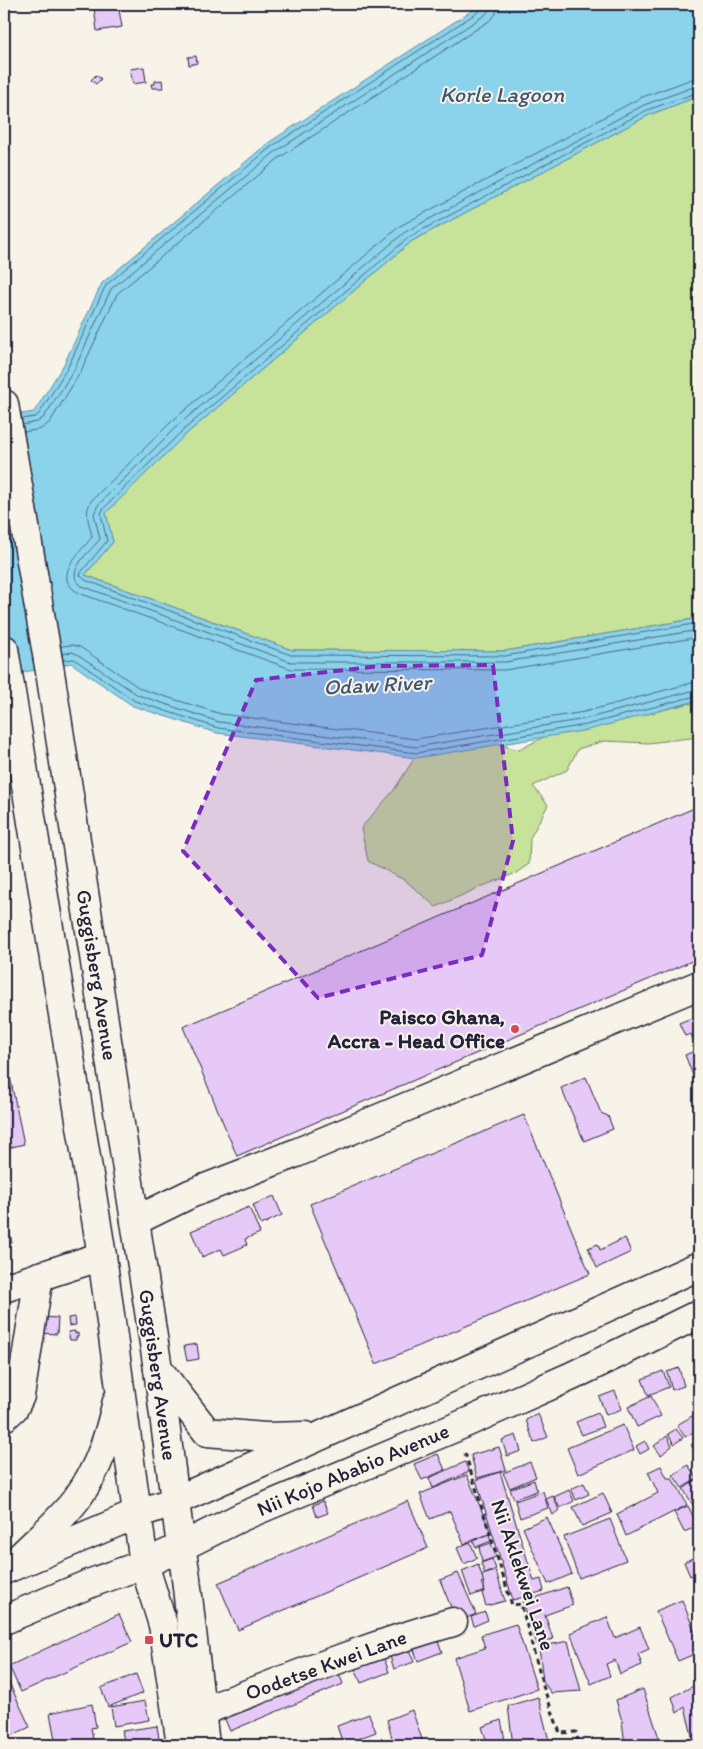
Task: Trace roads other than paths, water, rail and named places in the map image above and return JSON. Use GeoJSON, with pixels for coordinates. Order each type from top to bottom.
{"type":"FeatureCollection","features":[{"type":"Feature","properties":{"kind":"main road","name":"Guggisberg Avenue"},"geometry":{"type":"LineString","coordinates":[[4,407],[50,672],[158,1369],[185,1570],[205,1745]]}},
{"type":"Feature","properties":{"kind":"main road","name":"Guggisberg Avenue"},"geometry":{"type":"LineString","coordinates":[[4,649],[102,1256],[144,1564],[163,1625],[181,1745]]}},
{"type":"Feature","properties":{"kind":"main road"},"geometry":{"type":"LineString","coordinates":[[135,1220],[190,1194],[315,1145],[699,985]]}},
{"type":"Feature","properties":{"kind":"main road"},"geometry":{"type":"LineString","coordinates":[[4,1288],[102,1256]]}},
{"type":"Feature","properties":{"kind":"main road","name":"Nii Kojo Ababio Avenue"},"geometry":{"type":"LineString","coordinates":[[6,1569],[137,1514],[175,1501],[699,1266]]}},
{"type":"Feature","properties":{"kind":"main road"},"geometry":{"type":"LineString","coordinates":[[4,1417],[14,1408],[20,1396],[39,1276]]}},
{"type":"Feature","properties":{"kind":"main road","name":"Nii Kojo Ababio Avenue"},"geometry":{"type":"LineString","coordinates":[[4,1620],[91,1583],[144,1564],[241,1516],[454,1428],[572,1376],[699,1314]]}},
{"type":"Feature","properties":{"kind":"main road"},"geometry":{"type":"LineString","coordinates":[[158,1369],[207,1432],[265,1437],[320,1435]]}},
{"type":"Feature","properties":{"kind":"main road"},"geometry":{"type":"LineString","coordinates":[[6,1569],[77,1498],[100,1461],[112,1424],[120,1390]]}},
{"type":"Feature","properties":{"kind":"main road","name":"Oodetse Kwei Lane"},"geometry":{"type":"LineString","coordinates":[[201,1712],[336,1660],[411,1634],[453,1622]]}},
{"type":"Feature","properties":{"kind":"water","name":"Korle Lagoon"},"geometry":{"type":"Polygon","coordinates":[[[482,4],[699,4],[699,96],[649,115],[412,241],[184,436],[106,513],[113,542],[85,575],[292,650],[505,651],[699,618],[699,700],[588,730],[416,758],[217,733],[133,706],[71,663],[4,676],[4,417],[34,412],[64,364],[102,283],[268,143],[482,4]]]}},
{"type":"Feature","properties":{"kind":"place","name":"Paisco Ghana, Accra - Head Office"},"geometry":{"type":"Point","coordinates":[515,1029]}},
{"type":"Feature","properties":{"kind":"place","name":"UTC"},"geometry":{"type":"Point","coordinates":[149,1640]}},
{"type":"Feature","properties":{"kind":"water label","name":"Odaw River"},"geometry":{"type":"Point","coordinates":[377,684]}}]}
